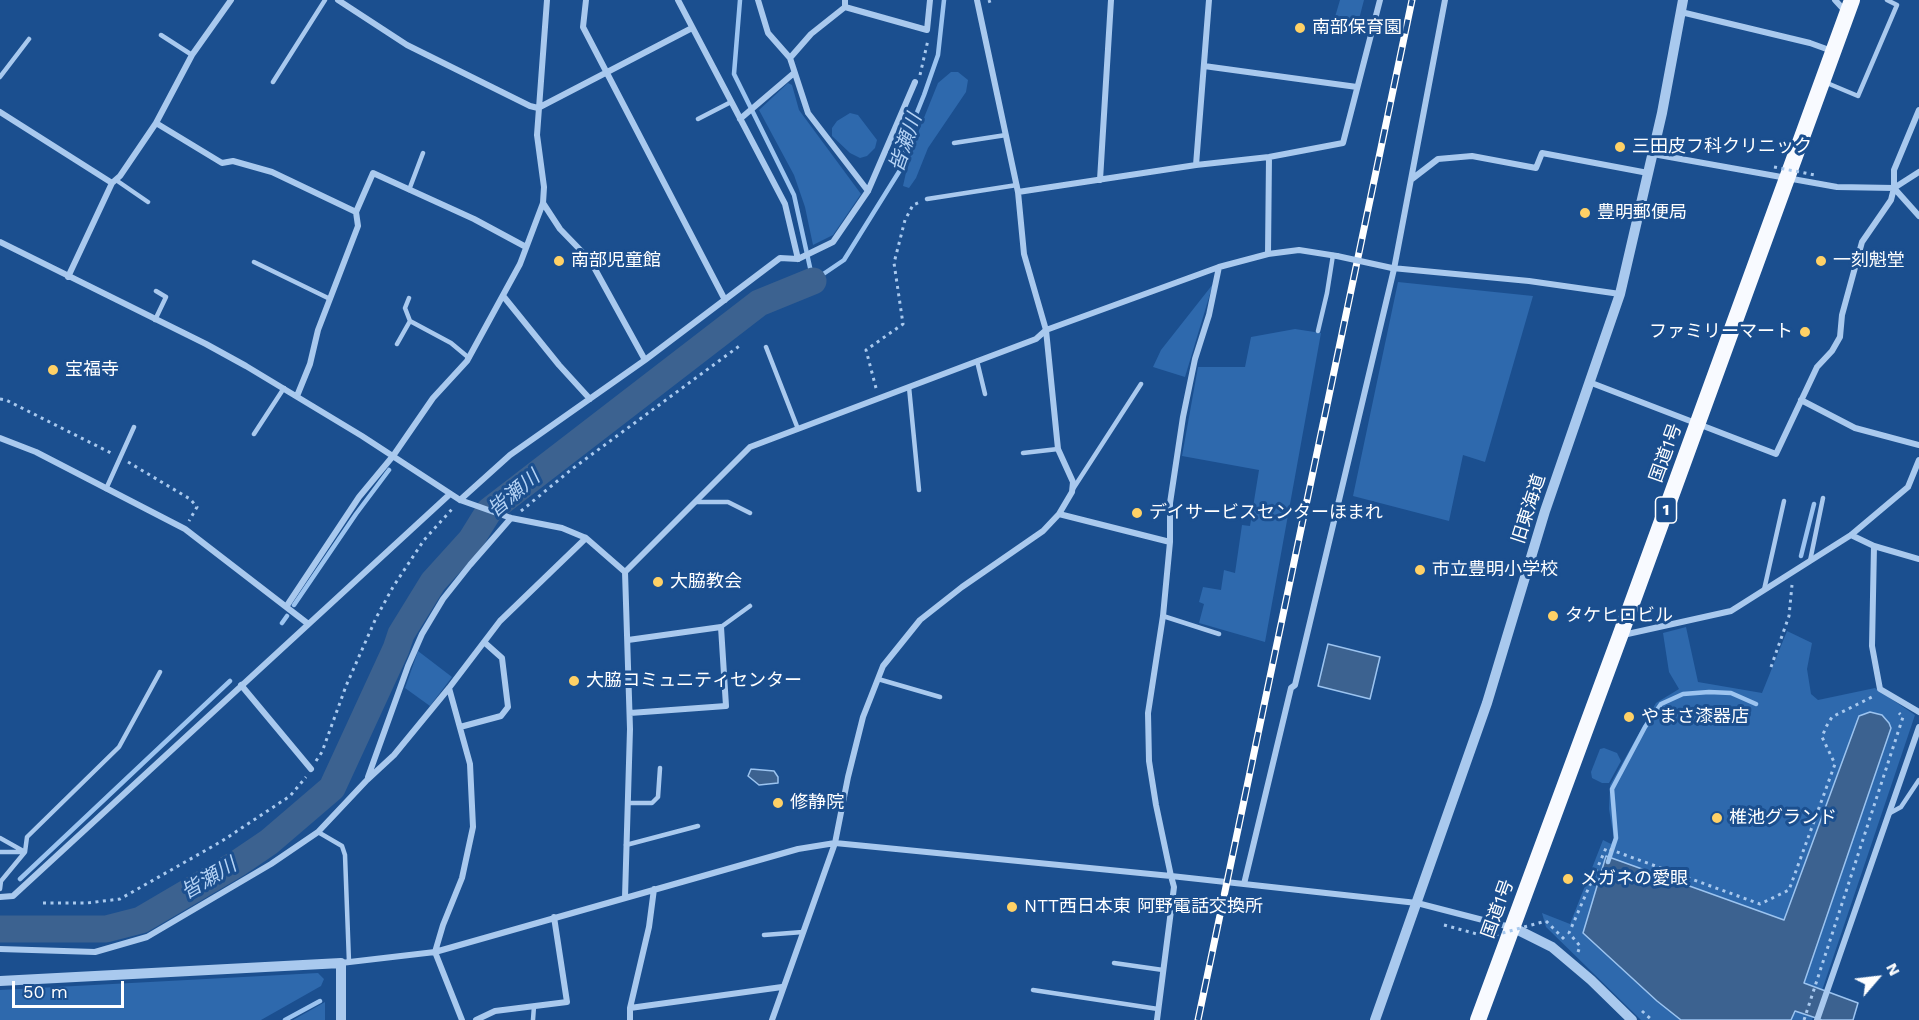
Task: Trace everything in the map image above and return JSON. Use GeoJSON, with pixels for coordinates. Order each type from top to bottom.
{"type":"FeatureCollection","features":[{"type":"Feature","properties":{"kind":"highway","name":"国道1号"},"geometry":{"type":"LineString","coordinates":[[1478,1020],[1697,425],[1780,172],[1822,80],[1849,6]]}},
{"type":"Feature","properties":{"kind":"street"},"geometry":{"type":"LineString","coordinates":[[68,277],[114,181],[156,123],[192,55],[231,0]]}},
{"type":"Feature","properties":{"kind":"street"},"geometry":{"type":"LineString","coordinates":[[338,0],[407,45],[538,108]]}},
{"type":"Feature","properties":{"kind":"street"},"geometry":{"type":"LineString","coordinates":[[347,6],[351,0]]}},
{"type":"Feature","properties":{"kind":"street"},"geometry":{"type":"LineString","coordinates":[[286,607],[359,497],[393,456],[433,398],[469,358],[504,297],[526,247],[543,203],[544,187],[537,135],[547,0]]}},
{"type":"Feature","properties":{"kind":"street"},"geometry":{"type":"LineString","coordinates":[[586,0],[583,27],[725,300]]}},
{"type":"Feature","properties":{"kind":"street"},"geometry":{"type":"LineString","coordinates":[[678,0],[731,102],[742,117],[785,204],[798,259]]}},
{"type":"Feature","properties":{"kind":"street"},"geometry":{"type":"LineString","coordinates":[[758,0],[768,33],[790,58],[808,113],[868,191]]}},
{"type":"Feature","properties":{"kind":"street"},"geometry":{"type":"LineString","coordinates":[[790,58],[811,34],[845,4],[927,30],[930,0]]}},
{"type":"Feature","properties":{"kind":"street"},"geometry":{"type":"LineString","coordinates":[[772,1020],[835,843],[848,777],[862,724],[882,666],[920,620],[962,587],[1043,531],[1059,514],[1072,492],[1073,482],[1058,449],[1046,330],[1024,254],[1017,189],[977,0]]}},
{"type":"Feature","properties":{"kind":"street"},"geometry":{"type":"LineString","coordinates":[[1100,180],[1111,0]]}},
{"type":"Feature","properties":{"kind":"street"},"geometry":{"type":"LineString","coordinates":[[1196,165],[1209,0]]}},
{"type":"Feature","properties":{"kind":"street"},"geometry":{"type":"LineString","coordinates":[[1017,189],[1100,180],[1196,165],[1269,158],[1343,143],[1380,0]]}},
{"type":"Feature","properties":{"kind":"street"},"geometry":{"type":"LineString","coordinates":[[1244,885],[1291,688],[1295,684],[1393,268],[1445,0]]}},
{"type":"Feature","properties":{"kind":"street","name":"旧東海道"},"geometry":{"type":"LineString","coordinates":[[1375,1020],[1487,703],[1545,511],[1620,294],[1653,154],[1683,0]]}},
{"type":"Feature","properties":{"kind":"street"},"geometry":{"type":"LineString","coordinates":[[1835,0],[1849,6]]}},
{"type":"Feature","properties":{"kind":"street"},"geometry":{"type":"LineString","coordinates":[[1681,12],[1810,43],[1833,51]]}},
{"type":"Feature","properties":{"kind":"street"},"geometry":{"type":"LineString","coordinates":[[538,108],[692,28]]}},
{"type":"Feature","properties":{"kind":"street"},"geometry":{"type":"LineString","coordinates":[[1204,66],[1358,87]]}},
{"type":"Feature","properties":{"kind":"street"},"geometry":{"type":"LineString","coordinates":[[742,117],[794,74]]}},
{"type":"Feature","properties":{"kind":"street"},"geometry":{"type":"LineString","coordinates":[[460,500],[510,454],[645,360],[780,258],[798,259],[833,242],[868,191],[915,82]]}},
{"type":"Feature","properties":{"kind":"street"},"geometry":{"type":"LineString","coordinates":[[1589,382],[1776,454],[1817,368],[1832,351],[1840,337],[1842,315],[1862,242],[1891,200],[1894,170],[1919,110]]}},
{"type":"Feature","properties":{"kind":"street"},"geometry":{"type":"LineString","coordinates":[[0,112],[114,181]]}},
{"type":"Feature","properties":{"kind":"street"},"geometry":{"type":"LineString","coordinates":[[156,123],[222,164],[233,161],[272,172],[356,212]]}},
{"type":"Feature","properties":{"kind":"street"},"geometry":{"type":"LineString","coordinates":[[1411,179],[1438,159],[1472,156],[1536,168],[1542,153],[1648,173]]}},
{"type":"Feature","properties":{"kind":"street"},"geometry":{"type":"LineString","coordinates":[[1653,154],[1780,172],[1837,187],[1894,188],[1919,172]]}},
{"type":"Feature","properties":{"kind":"street"},"geometry":{"type":"LineString","coordinates":[[1268,254],[1269,158]]}},
{"type":"Feature","properties":{"kind":"street"},"geometry":{"type":"LineString","coordinates":[[297,396],[310,364],[318,330],[358,226],[356,212],[373,172],[474,219],[526,247]]}},
{"type":"Feature","properties":{"kind":"street"},"geometry":{"type":"LineString","coordinates":[[1894,188],[1919,216]]}},
{"type":"Feature","properties":{"kind":"street"},"geometry":{"type":"LineString","coordinates":[[543,203],[560,229],[590,260],[645,360]]}},
{"type":"Feature","properties":{"kind":"street"},"geometry":{"type":"LineString","coordinates":[[0,243],[206,344],[284,388],[460,500],[512,518],[562,528],[585,538],[625,573],[630,713],[625,897]]}},
{"type":"Feature","properties":{"kind":"street"},"geometry":{"type":"LineString","coordinates":[[625,573],[750,447],[1036,339],[1046,330],[1219,267],[1268,254],[1299,250],[1393,268],[1529,281],[1620,294]]}},
{"type":"Feature","properties":{"kind":"street"},"geometry":{"type":"LineString","coordinates":[[1157,1020],[1173,887],[1149,761],[1148,713],[1163,616],[1170,542],[1170,503],[1183,417],[1195,359],[1209,315],[1219,267]]}},
{"type":"Feature","properties":{"kind":"street"},"geometry":{"type":"LineString","coordinates":[[504,297],[590,399]]}},
{"type":"Feature","properties":{"kind":"street"},"geometry":{"type":"LineString","coordinates":[[1800,400],[1855,428],[1919,445]]}},
{"type":"Feature","properties":{"kind":"street"},"geometry":{"type":"LineString","coordinates":[[0,438],[36,452],[185,529],[307,623]]}},
{"type":"Feature","properties":{"kind":"street"},"geometry":{"type":"LineString","coordinates":[[1620,636],[1731,612],[1851,536],[1908,487],[1919,460]]}},
{"type":"Feature","properties":{"kind":"street"},"geometry":{"type":"LineString","coordinates":[[0,897],[13,896],[307,623],[450,494]]}},
{"type":"Feature","properties":{"kind":"street"},"geometry":{"type":"LineString","coordinates":[[1059,514],[1170,542]]}},
{"type":"Feature","properties":{"kind":"street"},"geometry":{"type":"LineString","coordinates":[[367,780],[408,666],[422,634],[443,599],[512,518]]}},
{"type":"Feature","properties":{"kind":"street"},"geometry":{"type":"LineString","coordinates":[[1851,536],[1874,546],[1919,559]]}},
{"type":"Feature","properties":{"kind":"street"},"geometry":{"type":"LineString","coordinates":[[0,949],[94,952],[147,937],[271,864],[318,832],[394,755],[500,621],[585,538]]}},
{"type":"Feature","properties":{"kind":"street"},"geometry":{"type":"LineString","coordinates":[[1874,546],[1872,646],[1880,689],[1919,712]]}},
{"type":"Feature","properties":{"kind":"street"},"geometry":{"type":"LineString","coordinates":[[628,640],[721,627],[726,706],[630,713]]}},
{"type":"Feature","properties":{"kind":"street"},"geometry":{"type":"LineString","coordinates":[[460,728],[501,716],[508,707],[502,658],[484,642]]}},
{"type":"Feature","properties":{"kind":"street"},"geometry":{"type":"LineString","coordinates":[[241,685],[311,769]]}},
{"type":"Feature","properties":{"kind":"street"},"geometry":{"type":"LineString","coordinates":[[449,688],[470,764],[473,827],[462,878],[435,952],[462,1020]]}},
{"type":"Feature","properties":{"kind":"street"},"geometry":{"type":"LineString","coordinates":[[1817,1020],[1919,727]]}},
{"type":"Feature","properties":{"kind":"street"},"geometry":{"type":"LineString","coordinates":[[0,981],[345,962],[435,952],[798,849],[835,843],[1417,903],[1512,927],[1552,947],[1591,980],[1632,1020]]}},
{"type":"Feature","properties":{"kind":"street"},"geometry":{"type":"LineString","coordinates":[[630,1020],[630,1008],[649,927],[654,890]]}},
{"type":"Feature","properties":{"kind":"street"},"geometry":{"type":"LineString","coordinates":[[476,1020],[495,1011],[567,1002],[554,917]]}},
{"type":"Feature","properties":{"kind":"street"},"geometry":{"type":"LineString","coordinates":[[341,1020],[345,962]]}},
{"type":"Feature","properties":{"kind":"street"},"geometry":{"type":"LineString","coordinates":[[630,1008],[782,987]]}},
{"type":"Feature","properties":{"kind":"lane"},"geometry":{"type":"LineString","coordinates":[[273,82],[325,0]]}},
{"type":"Feature","properties":{"kind":"lane"},"geometry":{"type":"LineString","coordinates":[[1822,80],[1858,96],[1897,5],[1887,0]]}},
{"type":"Feature","properties":{"kind":"lane"},"geometry":{"type":"LineString","coordinates":[[161,35],[192,55]]}},
{"type":"Feature","properties":{"kind":"lane"},"geometry":{"type":"LineString","coordinates":[[0,77],[29,39]]}},
{"type":"Feature","properties":{"kind":"lane"},"geometry":{"type":"LineString","coordinates":[[698,119],[731,102]]}},
{"type":"Feature","properties":{"kind":"lane"},"geometry":{"type":"LineString","coordinates":[[954,143],[1006,135]]}},
{"type":"Feature","properties":{"kind":"lane"},"geometry":{"type":"LineString","coordinates":[[409,190],[423,153]]}},
{"type":"Feature","properties":{"kind":"lane"},"geometry":{"type":"LineString","coordinates":[[114,181],[148,202]]}},
{"type":"Feature","properties":{"kind":"lane"},"geometry":{"type":"LineString","coordinates":[[927,199],[1017,189]]}},
{"type":"Feature","properties":{"kind":"lane"},"geometry":{"type":"LineString","coordinates":[[1317,331],[1335,256]]}},
{"type":"Feature","properties":{"kind":"lane"},"geometry":{"type":"LineString","coordinates":[[254,262],[330,299]]}},
{"type":"Feature","properties":{"kind":"lane"},"geometry":{"type":"LineString","coordinates":[[155,320],[166,297],[156,291]]}},
{"type":"Feature","properties":{"kind":"lane"},"geometry":{"type":"LineString","coordinates":[[409,298],[405,308],[410,321],[451,343],[469,358]]}},
{"type":"Feature","properties":{"kind":"lane"},"geometry":{"type":"LineString","coordinates":[[397,344],[410,321]]}},
{"type":"Feature","properties":{"kind":"lane"},"geometry":{"type":"LineString","coordinates":[[765,347],[798,429]]}},
{"type":"Feature","properties":{"kind":"lane"},"geometry":{"type":"LineString","coordinates":[[977,361],[985,394]]}},
{"type":"Feature","properties":{"kind":"lane"},"geometry":{"type":"LineString","coordinates":[[1072,492],[1141,384]]}},
{"type":"Feature","properties":{"kind":"lane"},"geometry":{"type":"LineString","coordinates":[[909,387],[919,490]]}},
{"type":"Feature","properties":{"kind":"lane"},"geometry":{"type":"LineString","coordinates":[[254,434],[284,388]]}},
{"type":"Feature","properties":{"kind":"lane"},"geometry":{"type":"LineString","coordinates":[[106,489],[134,428]]}},
{"type":"Feature","properties":{"kind":"lane"},"geometry":{"type":"LineString","coordinates":[[1023,453],[1058,449]]}},
{"type":"Feature","properties":{"kind":"lane"},"geometry":{"type":"LineString","coordinates":[[1810,561],[1823,498]]}},
{"type":"Feature","properties":{"kind":"lane"},"geometry":{"type":"LineString","coordinates":[[1764,590],[1784,501]]}},
{"type":"Feature","properties":{"kind":"lane"},"geometry":{"type":"LineString","coordinates":[[695,502],[728,502],[750,513]]}},
{"type":"Feature","properties":{"kind":"lane"},"geometry":{"type":"LineString","coordinates":[[721,627],[750,606]]}},
{"type":"Feature","properties":{"kind":"lane"},"geometry":{"type":"LineString","coordinates":[[1163,616],[1219,634]]}},
{"type":"Feature","properties":{"kind":"lane"},"geometry":{"type":"LineString","coordinates":[[0,889],[1,881],[25,852],[27,837],[119,747],[160,672]]}},
{"type":"Feature","properties":{"kind":"lane"},"geometry":{"type":"LineString","coordinates":[[878,679],[940,697]]}},
{"type":"Feature","properties":{"kind":"lane"},"geometry":{"type":"LineString","coordinates":[[628,803],[652,803],[658,797],[660,768]]}},
{"type":"Feature","properties":{"kind":"lane"},"geometry":{"type":"LineString","coordinates":[[1890,813],[1901,807],[1919,780]]}},
{"type":"Feature","properties":{"kind":"lane"},"geometry":{"type":"LineString","coordinates":[[626,845],[698,826]]}},
{"type":"Feature","properties":{"kind":"lane"},"geometry":{"type":"LineString","coordinates":[[318,832],[342,846],[345,855],[345,962]]}},
{"type":"Feature","properties":{"kind":"lane"},"geometry":{"type":"LineString","coordinates":[[0,838],[25,852]]}},
{"type":"Feature","properties":{"kind":"lane"},"geometry":{"type":"LineString","coordinates":[[0,852],[25,852]]}},
{"type":"Feature","properties":{"kind":"lane"},"geometry":{"type":"LineString","coordinates":[[764,935],[803,932]]}},
{"type":"Feature","properties":{"kind":"lane"},"geometry":{"type":"LineString","coordinates":[[1114,963],[1163,970]]}},
{"type":"Feature","properties":{"kind":"lane"},"geometry":{"type":"LineString","coordinates":[[1033,990],[1158,1009]]}},
{"type":"Feature","properties":{"kind":"lane"},"geometry":{"type":"LineString","coordinates":[[533,1020],[534,1006]]}},
{"type":"Feature","properties":{"kind":"path"},"geometry":{"type":"LineString","coordinates":[[915,82],[919,78],[929,36],[927,30]]}},
{"type":"Feature","properties":{"kind":"path"},"geometry":{"type":"LineString","coordinates":[[1780,172],[1815,175]]}},
{"type":"Feature","properties":{"kind":"path"},"geometry":{"type":"LineString","coordinates":[[879,398],[866,350],[903,324],[894,263],[905,220],[913,205],[927,199]]}},
{"type":"Feature","properties":{"kind":"path"},"geometry":{"type":"LineString","coordinates":[[512,518],[572,469],[742,344]]}},
{"type":"Feature","properties":{"kind":"path"},"geometry":{"type":"LineString","coordinates":[[1770,667],[1789,615],[1793,572]]}},
{"type":"Feature","properties":{"kind":"path"},"geometry":{"type":"LineString","coordinates":[[1586,959],[1577,951],[1580,946],[1569,933],[1606,848],[1760,904],[1789,890],[1835,764],[1822,737],[1826,728],[1832,717],[1877,694]]}},
{"type":"Feature","properties":{"kind":"path"},"geometry":{"type":"LineString","coordinates":[[1804,1020],[1903,717],[1894,709]]}},
{"type":"Feature","properties":{"kind":"path"},"geometry":{"type":"LineString","coordinates":[[1444,925],[1488,937],[1546,921],[1569,944]]}},
{"type":"Feature","properties":{"kind":"path"},"geometry":{"type":"LineString","coordinates":[[1635,1005],[1652,1020]]}},
{"type":"Feature","properties":{"kind":"shaded area"},"geometry":{"type":"Polygon","coordinates":[[[1340,0],[1364,0],[1358,23],[1335,17],[1340,0]]]}},
{"type":"Feature","properties":{"kind":"shaded area"},"geometry":{"type":"Polygon","coordinates":[[[951,72],[958,72],[968,80],[966,92],[928,148],[916,178],[909,188],[903,186],[911,150],[938,83],[951,72]]]}},
{"type":"Feature","properties":{"kind":"shaded area"},"geometry":{"type":"Polygon","coordinates":[[[788,83],[792,85],[799,110],[861,194],[833,235],[813,245],[805,207],[794,175],[759,110],[788,83]]]}},
{"type":"Feature","properties":{"kind":"shaded area"},"geometry":{"type":"Polygon","coordinates":[[[850,113],[858,115],[877,140],[875,148],[867,156],[860,158],[850,153],[832,136],[832,128],[837,121],[850,113]]]}},
{"type":"Feature","properties":{"kind":"shaded area"},"geometry":{"type":"Polygon","coordinates":[[[1398,282],[1533,296],[1485,462],[1463,455],[1449,521],[1353,496],[1398,282]]]}},
{"type":"Feature","properties":{"kind":"shaded area"},"geometry":{"type":"Polygon","coordinates":[[[1213,284],[1185,377],[1153,367],[1161,350],[1213,284]]]}},
{"type":"Feature","properties":{"kind":"shaded area"},"geometry":{"type":"Polygon","coordinates":[[[1295,329],[1321,333],[1265,642],[1199,623],[1204,604],[1199,602],[1203,587],[1221,590],[1224,570],[1235,573],[1242,525],[1250,526],[1259,470],[1182,456],[1198,367],[1245,367],[1251,337],[1295,329]]]}},
{"type":"Feature","properties":{"kind":"shaded area"},"geometry":{"type":"Polygon","coordinates":[[[1686,627],[1698,682],[1762,693],[1787,631],[1812,643],[1807,669],[1811,694],[1818,700],[1875,688],[1915,715],[1812,1020],[1641,1020],[1546,927],[1542,913],[1570,924],[1603,840],[1611,844],[1614,839],[1609,809],[1610,785],[1656,703],[1679,689],[1669,672],[1663,633],[1686,627]]]}},
{"type":"Feature","properties":{"kind":"shaded area"},"geometry":{"type":"Polygon","coordinates":[[[1328,644],[1380,657],[1370,699],[1318,686],[1328,644]]]}},
{"type":"Feature","properties":{"kind":"shaded area"},"geometry":{"type":"Polygon","coordinates":[[[418,651],[452,677],[430,706],[405,688],[418,651]]]}},
{"type":"Feature","properties":{"kind":"shaded area"},"geometry":{"type":"Polygon","coordinates":[[[1870,712],[1882,715],[1891,728],[1804,983],[1858,1003],[1853,1020],[1822,1020],[1795,1011],[1791,1020],[1681,1020],[1583,933],[1606,856],[1784,920],[1859,716],[1870,712]]]}},
{"type":"Feature","properties":{"kind":"shaded area"},"geometry":{"type":"Polygon","coordinates":[[[1604,748],[1617,753],[1621,761],[1609,783],[1602,783],[1592,778],[1591,772],[1600,749],[1604,748]]]}},
{"type":"Feature","properties":{"kind":"shaded area"},"geometry":{"type":"Polygon","coordinates":[[[751,769],[774,771],[778,777],[778,783],[759,785],[748,776],[751,769]]]}},
{"type":"Feature","properties":{"kind":"shaded area"},"geometry":{"type":"Polygon","coordinates":[[[318,973],[324,979],[321,986],[261,1020],[0,1020],[0,990],[318,973]]]}},
{"type":"Feature","properties":{"kind":"shaded area"},"geometry":{"type":"Polygon","coordinates":[[[325,1002],[325,1020],[293,1020],[325,1002]]]}},
{"type":"Feature","properties":{"kind":"waterway","name":"皆瀬川"},"geometry":{"type":"LineString","coordinates":[[740,0],[734,74],[794,195],[813,281],[844,260],[902,167],[905,142],[938,55],[944,0]]}},
{"type":"Feature","properties":{"kind":"waterway","name":"皆瀬川"},"geometry":{"type":"LineString","coordinates":[[0,929],[106,929],[141,920],[238,863],[269,842],[332,788],[401,634],[433,582],[471,540],[489,511],[759,303],[813,281]]}},
{"type":"Feature","properties":{"kind":"waterway"},"geometry":{"type":"LineString","coordinates":[[294,605],[389,470]]}},
{"type":"Feature","properties":{"kind":"waterway"},"geometry":{"type":"LineString","coordinates":[[1801,556],[1814,504]]}},
{"type":"Feature","properties":{"kind":"waterway"},"geometry":{"type":"LineString","coordinates":[[282,623],[287,616]]}},
{"type":"Feature","properties":{"kind":"waterway"},"geometry":{"type":"LineString","coordinates":[[20,879],[230,681]]}},
{"type":"Feature","properties":{"kind":"waterway"},"geometry":{"type":"LineString","coordinates":[[1608,862],[1616,838],[1612,789],[1645,727],[1661,704],[1683,694],[1709,692],[1731,693],[1756,704]]}},
{"type":"Feature","properties":{"kind":"waterway"},"geometry":{"type":"LineString","coordinates":[[285,1020],[320,1001]]}},
{"type":"Feature","properties":{"kind":"railway"},"geometry":{"type":"LineString","coordinates":[[1198,1020],[1412,0]]}},
{"type":"Feature","properties":{"kind":"place","name":"南部保育園"},"geometry":{"type":"Point","coordinates":[1300,28]}},
{"type":"Feature","properties":{"kind":"place","name":"三田皮フ科クリニック"},"geometry":{"type":"Point","coordinates":[1620,147]}},
{"type":"Feature","properties":{"kind":"place","name":"豊明郵便局"},"geometry":{"type":"Point","coordinates":[1585,213]}},
{"type":"Feature","properties":{"kind":"place","name":"南部児童館"},"geometry":{"type":"Point","coordinates":[559,261]}},
{"type":"Feature","properties":{"kind":"place","name":"一刻魁堂"},"geometry":{"type":"Point","coordinates":[1821,261]}},
{"type":"Feature","properties":{"kind":"place","name":"ファミリーマート"},"geometry":{"type":"Point","coordinates":[1805,332]}},
{"type":"Feature","properties":{"kind":"place","name":"宝福寺"},"geometry":{"type":"Point","coordinates":[53,370]}},
{"type":"Feature","properties":{"kind":"place","name":"デイサービスセンターほまれ"},"geometry":{"type":"Point","coordinates":[1137,513]}},
{"type":"Feature","properties":{"kind":"place","name":"市立豊明小学校"},"geometry":{"type":"Point","coordinates":[1420,570]}},
{"type":"Feature","properties":{"kind":"place","name":"大脇教会"},"geometry":{"type":"Point","coordinates":[658,582]}},
{"type":"Feature","properties":{"kind":"place","name":"タケヒロビル"},"geometry":{"type":"Point","coordinates":[1553,616]}},
{"type":"Feature","properties":{"kind":"place","name":"大脇コミュニティセンター"},"geometry":{"type":"Point","coordinates":[574,681]}},
{"type":"Feature","properties":{"kind":"place","name":"やまさ漆器店"},"geometry":{"type":"Point","coordinates":[1629,717]}},
{"type":"Feature","properties":{"kind":"place","name":"修静院"},"geometry":{"type":"Point","coordinates":[778,803]}},
{"type":"Feature","properties":{"kind":"place","name":"椎池グランド"},"geometry":{"type":"Point","coordinates":[1717,818]}},
{"type":"Feature","properties":{"kind":"place","name":"メガネの愛眼"},"geometry":{"type":"Point","coordinates":[1568,879]}},
{"type":"Feature","properties":{"kind":"place","name":"NTT西日本東 阿野電話交換所"},"geometry":{"type":"Point","coordinates":[1012,907]}}]}
